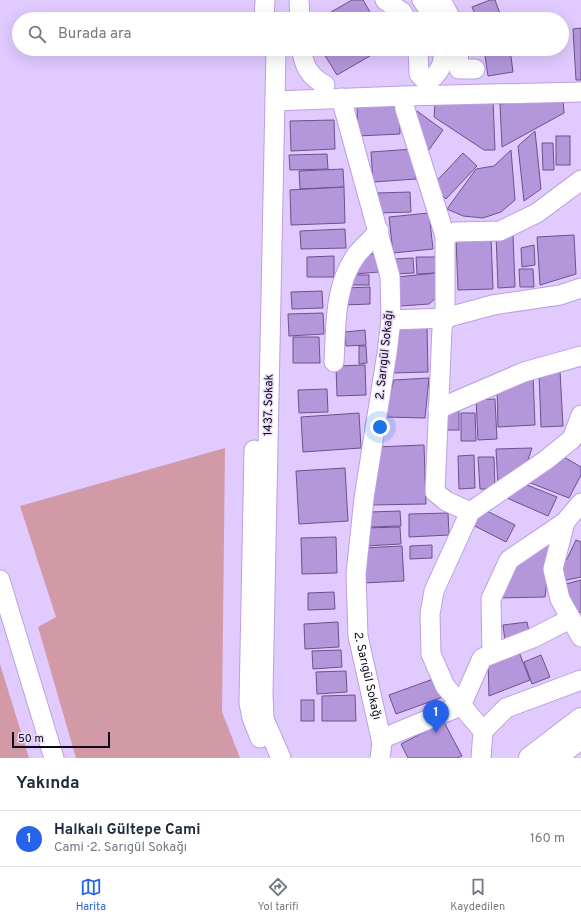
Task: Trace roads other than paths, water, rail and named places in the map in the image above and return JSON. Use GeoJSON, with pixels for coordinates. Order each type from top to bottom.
{"type":"FeatureCollection","features":[{"type":"Feature","properties":{"kind":"main road"},"geometry":{"type":"LineString","coordinates":[[530,758],[581,719]]}},
{"type":"Feature","properties":{"kind":"main road"},"geometry":{"type":"LineString","coordinates":[[555,758],[580,741]]}},
{"type":"Feature","properties":{"kind":"street"},"geometry":{"type":"LineString","coordinates":[[264,12],[265,0]]}},
{"type":"Feature","properties":{"kind":"street"},"geometry":{"type":"LineString","coordinates":[[277,12],[278,0]]}},
{"type":"Feature","properties":{"kind":"street"},"geometry":{"type":"LineString","coordinates":[[299,0],[300,12]]}},
{"type":"Feature","properties":{"kind":"street"},"geometry":{"type":"LineString","coordinates":[[385,0],[402,12]]}},
{"type":"Feature","properties":{"kind":"street"},"geometry":{"type":"LineString","coordinates":[[422,0],[430,12]]}},
{"type":"Feature","properties":{"kind":"street"},"geometry":{"type":"LineString","coordinates":[[441,0],[447,12]]}},
{"type":"Feature","properties":{"kind":"street"},"geometry":{"type":"LineString","coordinates":[[264,56],[249,696],[252,718],[268,758]]}},
{"type":"Feature","properties":{"kind":"street","name":"1437. Sokak"},"geometry":{"type":"LineString","coordinates":[[276,56],[263,693],[264,719],[281,758]]}},
{"type":"Feature","properties":{"kind":"street"},"geometry":{"type":"LineString","coordinates":[[303,56],[304,61],[313,78],[325,85]]}},
{"type":"Feature","properties":{"kind":"street"},"geometry":{"type":"LineString","coordinates":[[418,56],[419,74],[427,82],[436,76],[444,56]]}},
{"type":"Feature","properties":{"kind":"street"},"geometry":{"type":"LineString","coordinates":[[458,56],[459,69],[475,69]]}},
{"type":"Feature","properties":{"kind":"street"},"geometry":{"type":"LineString","coordinates":[[275,101],[404,96],[581,92]]}},
{"type":"Feature","properties":{"kind":"street"},"geometry":{"type":"LineString","coordinates":[[404,96],[405,108],[445,236],[445,318],[442,328],[435,492],[446,501],[470,512]]}},
{"type":"Feature","properties":{"kind":"street","name":"2. Sarıgül Sokağı"},"geometry":{"type":"LineString","coordinates":[[341,98],[379,231],[390,276],[391,320],[379,410],[364,498],[356,574],[358,636],[381,739],[380,758]]}},
{"type":"Feature","properties":{"kind":"street"},"geometry":{"type":"LineString","coordinates":[[445,236],[455,232],[500,231],[537,213],[581,180]]}},
{"type":"Feature","properties":{"kind":"street"},"geometry":{"type":"LineString","coordinates":[[334,362],[336,314],[340,288],[356,255],[379,231]]}},
{"type":"Feature","properties":{"kind":"street"},"geometry":{"type":"LineString","coordinates":[[391,320],[445,318],[493,305],[560,295],[581,288]]}},
{"type":"Feature","properties":{"kind":"street"},"geometry":{"type":"LineString","coordinates":[[438,409],[524,372],[581,356]]}},
{"type":"Feature","properties":{"kind":"street"},"geometry":{"type":"LineString","coordinates":[[483,731],[446,686],[431,654],[430,614],[434,591],[470,512],[546,460],[576,447],[581,415]]}},
{"type":"Feature","properties":{"kind":"street"},"geometry":{"type":"LineString","coordinates":[[492,654],[491,600],[509,560],[565,522],[581,503]]}},
{"type":"Feature","properties":{"kind":"street"},"geometry":{"type":"LineString","coordinates":[[565,522],[553,569],[560,599],[581,637]]}},
{"type":"Feature","properties":{"kind":"street"},"geometry":{"type":"LineString","coordinates":[[0,580],[54,758]]}},
{"type":"Feature","properties":{"kind":"street"},"geometry":{"type":"LineString","coordinates":[[381,739],[461,706],[482,658],[533,638],[570,619]]}},
{"type":"Feature","properties":{"kind":"street"},"geometry":{"type":"LineString","coordinates":[[481,758],[483,731],[506,708],[581,680]]}},
{"type":"Feature","properties":{"kind":"place","name":"Halkalı Gültepe Cami"},"geometry":{"type":"Point","coordinates":[436,733]}}]}
